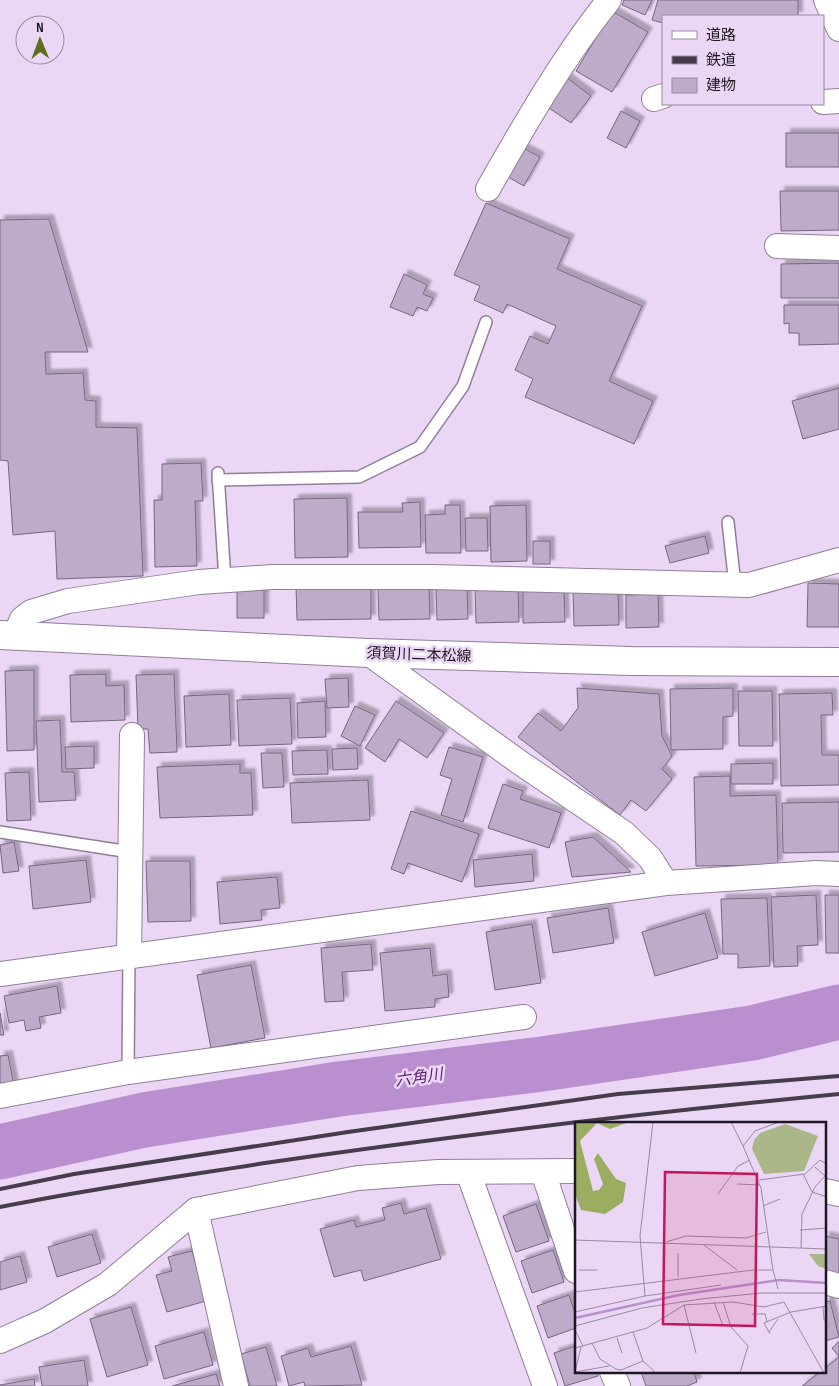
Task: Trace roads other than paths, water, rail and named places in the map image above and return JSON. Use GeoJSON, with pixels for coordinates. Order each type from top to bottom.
{"type":"FeatureCollection","features":[{"type":"Feature","properties":{"kind":"main road","name":"須賀川二本松線"},"geometry":{"type":"LineString","coordinates":[[8,635],[368,653],[631,661],[839,662]]}},
{"type":"Feature","properties":{"kind":"street"},"geometry":{"type":"LineString","coordinates":[[488,189],[537,102],[582,34],[609,0]]}},
{"type":"Feature","properties":{"kind":"street"},"geometry":{"type":"LineString","coordinates":[[826,0],[839,29]]}},
{"type":"Feature","properties":{"kind":"street"},"geometry":{"type":"LineString","coordinates":[[824,102],[839,101]]}},
{"type":"Feature","properties":{"kind":"street"},"geometry":{"type":"LineString","coordinates":[[777,246],[839,248]]}},
{"type":"Feature","properties":{"kind":"street"},"geometry":{"type":"LineString","coordinates":[[8,635],[31,612],[68,601],[199,582],[273,578],[433,577],[749,585],[839,560]]}},
{"type":"Feature","properties":{"kind":"street"},"geometry":{"type":"LineString","coordinates":[[368,653],[519,762],[624,833],[650,858],[666,883]]}},
{"type":"Feature","properties":{"kind":"street"},"geometry":{"type":"LineString","coordinates":[[129,956],[132,735]]}},
{"type":"Feature","properties":{"kind":"street"},"geometry":{"type":"LineString","coordinates":[[0,974],[666,883],[816,873],[839,874]]}},
{"type":"Feature","properties":{"kind":"street"},"geometry":{"type":"LineString","coordinates":[[0,1096],[128,1072],[524,1017]]}},
{"type":"Feature","properties":{"kind":"street"},"geometry":{"type":"LineString","coordinates":[[0,1341],[45,1321],[108,1284],[196,1210],[358,1178],[438,1172],[575,1171]]}},
{"type":"Feature","properties":{"kind":"street"},"geometry":{"type":"LineString","coordinates":[[468,1172],[545,1386]]}},
{"type":"Feature","properties":{"kind":"street"},"geometry":{"type":"LineString","coordinates":[[543,1172],[575,1268]]}},
{"type":"Feature","properties":{"kind":"street"},"geometry":{"type":"LineString","coordinates":[[826,1191],[839,1194]]}},
{"type":"Feature","properties":{"kind":"street"},"geometry":{"type":"LineString","coordinates":[[196,1210],[236,1386]]}},
{"type":"Feature","properties":{"kind":"street"},"geometry":{"type":"LineString","coordinates":[[826,1282],[839,1286]]}},
{"type":"Feature","properties":{"kind":"street"},"geometry":{"type":"LineString","coordinates":[[613,1374],[618,1386]]}},
{"type":"Feature","properties":{"kind":"lane"},"geometry":{"type":"LineString","coordinates":[[225,580],[218,476],[359,477],[420,447],[463,386],[486,322]]}},
{"type":"Feature","properties":{"kind":"lane"},"geometry":{"type":"LineString","coordinates":[[728,522],[735,585]]}},
{"type":"Feature","properties":{"kind":"lane"},"geometry":{"type":"LineString","coordinates":[[0,832],[130,852]]}},
{"type":"Feature","properties":{"kind":"lane"},"geometry":{"type":"LineString","coordinates":[[128,1072],[129,956]]}},
{"type":"Feature","properties":{"kind":"waterway","name":"六角川"},"geometry":{"type":"LineString","coordinates":[[0,1152],[144,1120],[339,1089],[542,1064],[752,1033],[839,1012]]}},
{"type":"Feature","properties":{"kind":"railway"},"geometry":{"type":"LineString","coordinates":[[0,1189],[74,1174],[348,1132],[618,1094],[839,1076]]}},
{"type":"Feature","properties":{"kind":"railway"},"geometry":{"type":"LineString","coordinates":[[581,1122],[839,1094]]}},
{"type":"Feature","properties":{"kind":"railway"},"geometry":{"type":"LineString","coordinates":[[0,1207],[265,1163],[575,1123]]}}]}
